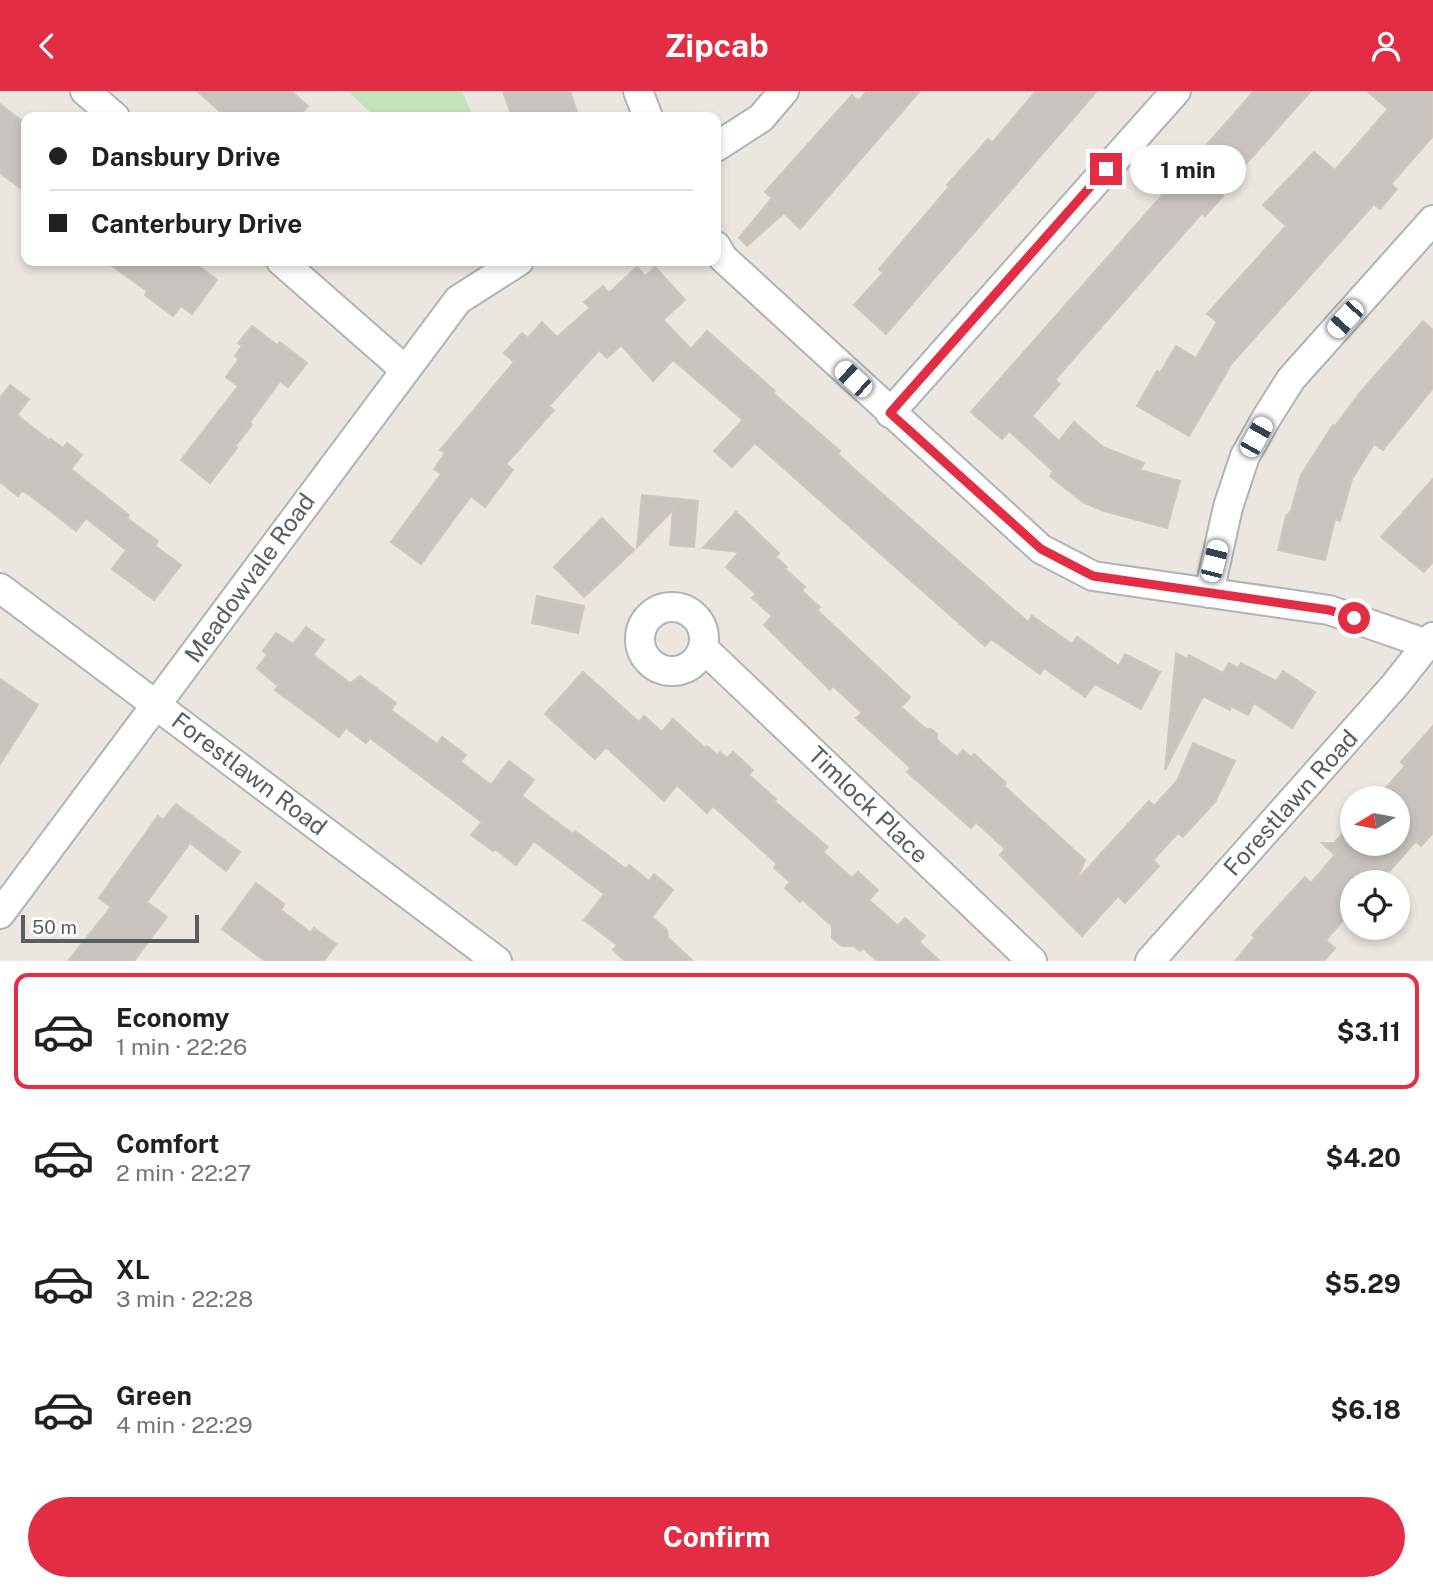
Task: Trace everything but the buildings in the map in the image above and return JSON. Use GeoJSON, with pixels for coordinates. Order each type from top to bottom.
{"type":"FeatureCollection","features":[{"type":"Feature","properties":{"kind":"street"},"geometry":{"type":"LineString","coordinates":[[85,91],[109,112]]}},
{"type":"Feature","properties":{"kind":"street"},"geometry":{"type":"LineString","coordinates":[[638,91],[646,112]]}},
{"type":"Feature","properties":{"kind":"street"},"geometry":{"type":"LineString","coordinates":[[721,143],[761,118],[784,91]]}},
{"type":"Feature","properties":{"kind":"street"},"geometry":{"type":"LineString","coordinates":[[890,413],[1176,91]]}},
{"type":"Feature","properties":{"kind":"street"},"geometry":{"type":"LineString","coordinates":[[1209,593],[1228,506],[1245,456],[1267,417],[1292,379],[1433,220]]}},
{"type":"Feature","properties":{"kind":"street"},"geometry":{"type":"LineString","coordinates":[[721,255],[890,413],[1041,549],[1093,576],[1329,610],[1431,642]]}},
{"type":"Feature","properties":{"kind":"street"},"geometry":{"type":"LineString","coordinates":[[287,266],[404,369]]}},
{"type":"Feature","properties":{"kind":"street","name":"Meadowvale Road"},"geometry":{"type":"LineString","coordinates":[[0,914],[458,300],[511,266]]}},
{"type":"Feature","properties":{"kind":"street","name":"Forestlawn Road"},"geometry":{"type":"LineString","coordinates":[[0,588],[496,961]]}},
{"type":"Feature","properties":{"kind":"street","name":"Forestlawn Road"},"geometry":{"type":"LineString","coordinates":[[1150,961],[1431,642]]}},
{"type":"Feature","properties":{"kind":"street","name":"Timlock Place"},"geometry":{"type":"LineString","coordinates":[[703,648],[1032,961]]}},
{"type":"Feature","properties":{"kind":"green space"},"geometry":{"type":"Polygon","coordinates":[[[348,91],[462,91],[471,112],[370,112],[348,91]]]}},
{"type":"Feature","properties":{"kind":"route"},"geometry":{"type":"LineString","coordinates":[[1106,169],[890,413],[1041,549],[1093,576],[1329,610],[1354,618]]}}]}
